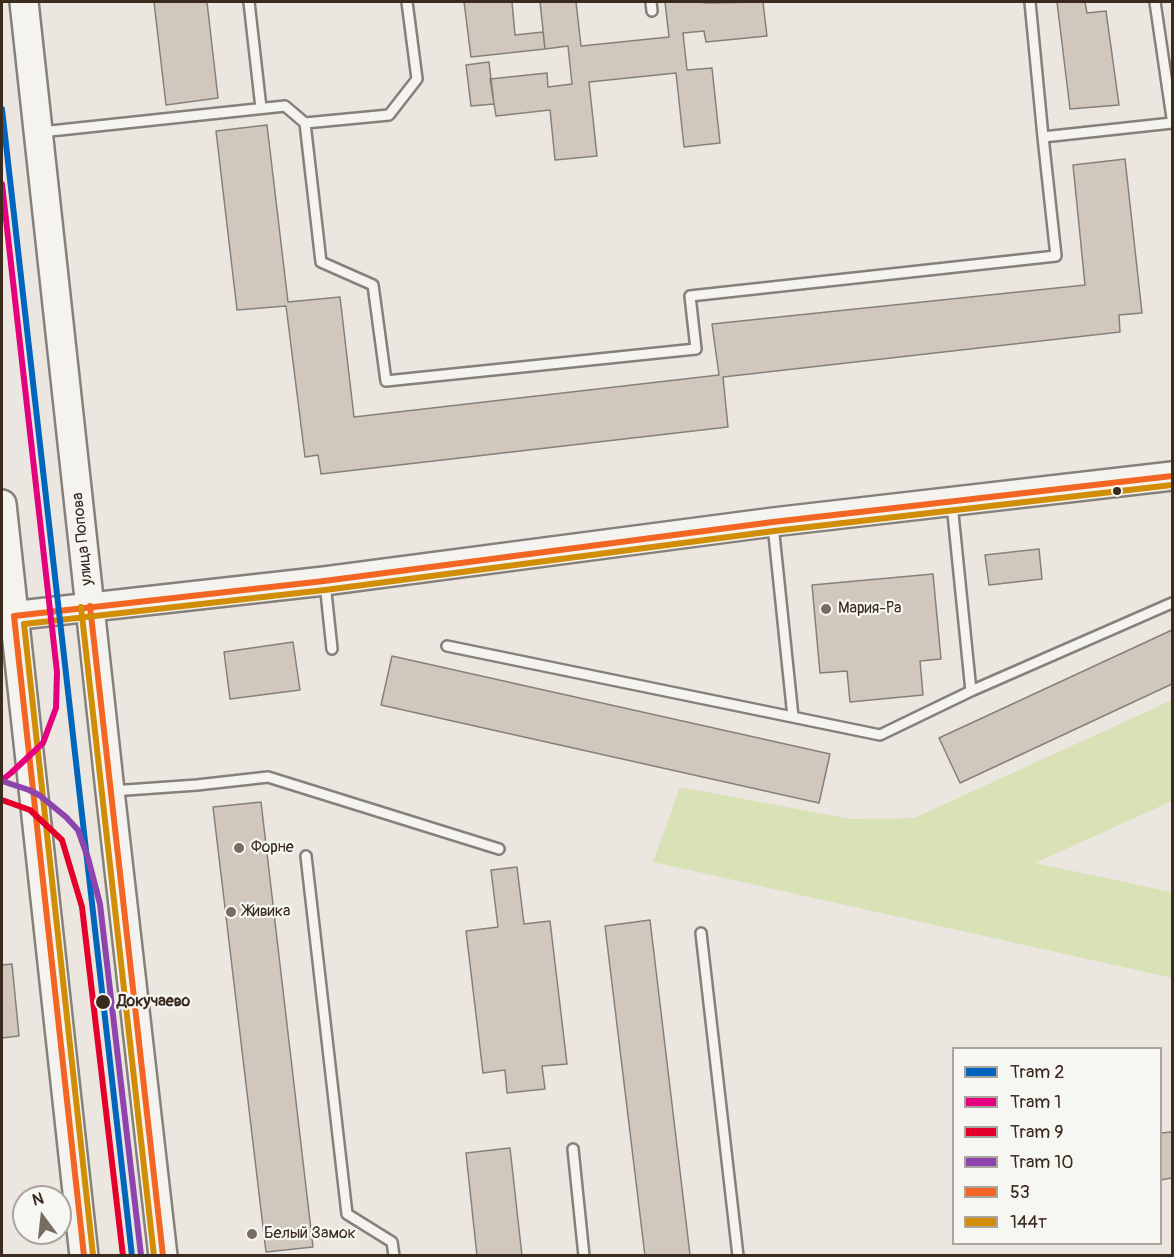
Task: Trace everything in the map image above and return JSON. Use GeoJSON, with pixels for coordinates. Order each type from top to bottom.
{"type":"FeatureCollection","features":[{"type":"Feature","properties":{"kind":"main road","name":"улица Попова"},"geometry":{"type":"LineString","coordinates":[[24,2],[163,1256]]}},
{"type":"Feature","properties":{"kind":"main road"},"geometry":{"type":"LineString","coordinates":[[8,616],[324,581],[773,522],[1173,476]]}},
{"type":"Feature","properties":{"kind":"main road"},"geometry":{"type":"LineString","coordinates":[[2,504],[8,616],[84,1256]]}},
{"type":"Feature","properties":{"kind":"lane"},"geometry":{"type":"LineString","coordinates":[[249,2],[261,108]]}},
{"type":"Feature","properties":{"kind":"lane"},"geometry":{"type":"LineString","coordinates":[[305,123],[389,115],[417,79],[407,2]]}},
{"type":"Feature","properties":{"kind":"lane"},"geometry":{"type":"LineString","coordinates":[[39,132],[285,106],[305,123],[321,262],[373,285],[386,381],[696,349],[690,296],[1056,256],[1030,2]]}},
{"type":"Feature","properties":{"kind":"lane"},"geometry":{"type":"LineString","coordinates":[[1155,2],[1173,118]]}},
{"type":"Feature","properties":{"kind":"lane"},"geometry":{"type":"LineString","coordinates":[[1043,137],[1173,123]]}},
{"type":"Feature","properties":{"kind":"lane"},"geometry":{"type":"LineString","coordinates":[[952,502],[971,691]]}},
{"type":"Feature","properties":{"kind":"lane"},"geometry":{"type":"LineString","coordinates":[[773,522],[793,717]]}},
{"type":"Feature","properties":{"kind":"lane"},"geometry":{"type":"LineString","coordinates":[[324,581],[332,649]]}},
{"type":"Feature","properties":{"kind":"lane"},"geometry":{"type":"LineString","coordinates":[[447,646],[880,735],[971,691],[1173,603]]}},
{"type":"Feature","properties":{"kind":"lane"},"geometry":{"type":"LineString","coordinates":[[110,791],[268,777],[499,849]]}},
{"type":"Feature","properties":{"kind":"lane"},"geometry":{"type":"LineString","coordinates":[[306,856],[347,1215],[392,1242],[394,1256]]}},
{"type":"Feature","properties":{"kind":"lane"},"geometry":{"type":"LineString","coordinates":[[701,933],[738,1256]]}},
{"type":"Feature","properties":{"kind":"lane"},"geometry":{"type":"LineString","coordinates":[[573,1149],[584,1256]]}},
{"type":"Feature","properties":{"kind":"green space"},"geometry":{"type":"Polygon","coordinates":[[[1172,700],[1172,801],[1035,863],[1172,892],[1172,978],[653,862],[680,787],[851,819],[914,818],[1172,700]]]}},
{"type":"Feature","properties":{"kind":"building"},"geometry":{"type":"Polygon","coordinates":[[[154,2],[207,2],[218,98],[166,105],[154,2]]]}},
{"type":"Feature","properties":{"kind":"building"},"geometry":{"type":"Polygon","coordinates":[[[464,2],[512,2],[515,35],[543,32],[545,49],[471,57],[464,2]]]}},
{"type":"Feature","properties":{"kind":"building"},"geometry":{"type":"Polygon","coordinates":[[[540,2],[576,2],[581,46],[669,37],[665,2],[763,2],[767,36],[706,42],[704,31],[683,33],[687,70],[712,68],[720,143],[684,147],[676,73],[589,82],[597,156],[555,160],[550,110],[496,116],[490,79],[547,73],[548,87],[572,84],[568,46],[545,49],[540,2]]]}},
{"type":"Feature","properties":{"kind":"building"},"geometry":{"type":"Polygon","coordinates":[[[1057,2],[1085,2],[1087,13],[1106,11],[1119,105],[1070,109],[1057,2]]]}},
{"type":"Feature","properties":{"kind":"building"},"geometry":{"type":"Polygon","coordinates":[[[489,62],[494,104],[471,106],[466,65],[489,62]]]}},
{"type":"Feature","properties":{"kind":"building"},"geometry":{"type":"Polygon","coordinates":[[[267,125],[288,302],[340,297],[354,417],[719,375],[712,324],[1085,285],[1073,165],[1125,159],[1142,313],[1119,315],[1120,332],[723,377],[728,427],[321,474],[318,455],[305,457],[286,306],[237,310],[216,131],[267,125]]]}},
{"type":"Feature","properties":{"kind":"building"},"geometry":{"type":"Polygon","coordinates":[[[1039,549],[1042,579],[989,585],[985,555],[1039,549]]]}},
{"type":"Feature","properties":{"kind":"building"},"geometry":{"type":"Polygon","coordinates":[[[933,574],[941,659],[920,661],[923,695],[850,702],[847,671],[820,673],[812,585],[933,574]]]}},
{"type":"Feature","properties":{"kind":"building"},"geometry":{"type":"Polygon","coordinates":[[[1172,630],[1172,684],[960,783],[939,738],[1172,630]]]}},
{"type":"Feature","properties":{"kind":"building"},"geometry":{"type":"Polygon","coordinates":[[[293,642],[300,690],[230,699],[224,652],[293,642]]]}},
{"type":"Feature","properties":{"kind":"building"},"geometry":{"type":"Polygon","coordinates":[[[392,656],[830,754],[819,803],[381,705],[392,656]]]}},
{"type":"Feature","properties":{"kind":"building"},"geometry":{"type":"Polygon","coordinates":[[[261,802],[313,1247],[266,1252],[213,807],[261,802]]]}},
{"type":"Feature","properties":{"kind":"building"},"geometry":{"type":"Polygon","coordinates":[[[517,867],[524,924],[550,921],[567,1064],[542,1066],[545,1089],[507,1093],[505,1070],[483,1073],[466,931],[498,927],[491,870],[517,867]]]}},
{"type":"Feature","properties":{"kind":"building"},"geometry":{"type":"Polygon","coordinates":[[[650,920],[689,1256],[645,1256],[605,926],[650,920]]]}},
{"type":"Feature","properties":{"kind":"building"},"geometry":{"type":"Polygon","coordinates":[[[12,964],[19,1036],[2,1038],[2,965],[12,964]]]}},
{"type":"Feature","properties":{"kind":"building"},"geometry":{"type":"Polygon","coordinates":[[[1172,1132],[1172,1178],[1162,1180],[1162,1133],[1172,1132]]]}},
{"type":"Feature","properties":{"kind":"building"},"geometry":{"type":"Polygon","coordinates":[[[510,1148],[522,1256],[477,1256],[466,1153],[510,1148]]]}},
{"type":"Feature","properties":{"kind":"tram line","name":"2"},"geometry":{"type":"LineString","coordinates":[[2,109],[132,1256]]}},
{"type":"Feature","properties":{"kind":"tram line","name":"1"},"geometry":{"type":"LineString","coordinates":[[2,184],[57,672],[56,708],[43,743],[2,780]]}},
{"type":"Feature","properties":{"kind":"tram line","name":"10"},"geometry":{"type":"LineString","coordinates":[[5,782],[39,795],[66,817],[78,830],[88,858],[100,904],[141,1255]]}},
{"type":"Feature","properties":{"kind":"tram line","name":"9"},"geometry":{"type":"LineString","coordinates":[[2,800],[30,810],[62,840],[82,907],[123,1256]]}},
{"type":"Feature","properties":{"kind":"transit line","name":"53"},"geometry":{"type":"LineString","coordinates":[[84,1256],[14,616],[324,581],[773,522],[1172,476]]}},
{"type":"Feature","properties":{"kind":"transit line","name":"144т"},"geometry":{"type":"LineString","coordinates":[[93,1255],[24,624],[325,590],[774,531],[1172,485]]}},
{"type":"Feature","properties":{"kind":"transit line","name":"53"},"geometry":{"type":"LineString","coordinates":[[90,606],[163,1256]]}},
{"type":"Feature","properties":{"kind":"transit line","name":"144т"},"geometry":{"type":"LineString","coordinates":[[81,607],[154,1256]]}},
{"type":"Feature","properties":{"kind":"place","name":"Мария-Ра"},"geometry":{"type":"Point","coordinates":[826,609]}},
{"type":"Feature","properties":{"kind":"place","name":"Форне"},"geometry":{"type":"Point","coordinates":[239,848]}},
{"type":"Feature","properties":{"kind":"place","name":"Живика"},"geometry":{"type":"Point","coordinates":[231,912]}},
{"type":"Feature","properties":{"kind":"place","name":"Докучаево"},"geometry":{"type":"Point","coordinates":[103,1002]}},
{"type":"Feature","properties":{"kind":"place","name":"Белый Замок"},"geometry":{"type":"Point","coordinates":[252,1234]}}]}
